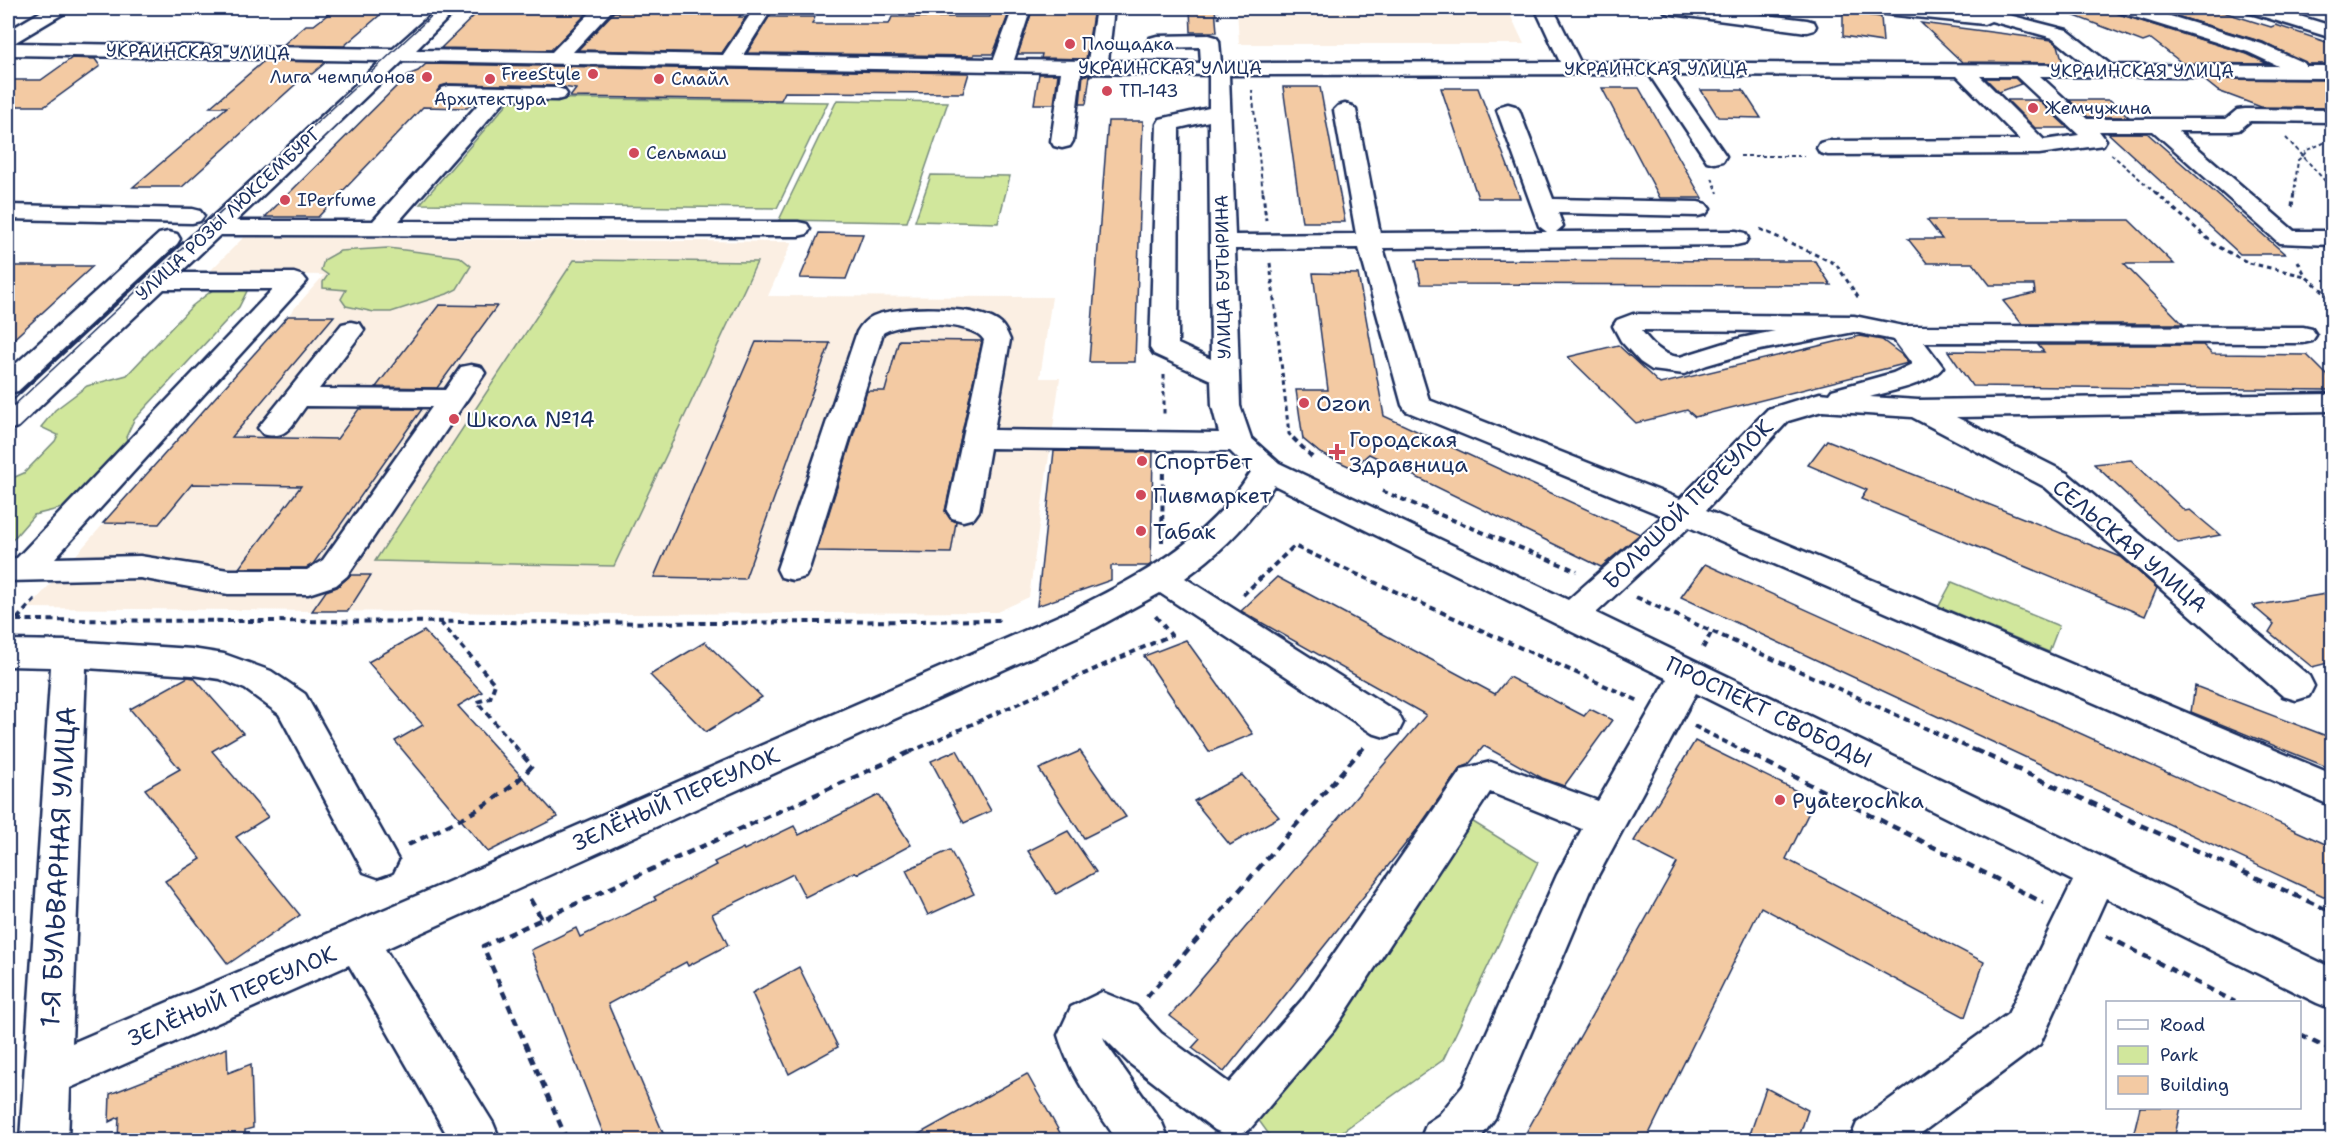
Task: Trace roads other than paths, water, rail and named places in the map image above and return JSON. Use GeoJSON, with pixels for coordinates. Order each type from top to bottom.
{"type":"FeatureCollection","features":[{"type":"Feature","properties":{"kind":"street"},"geometry":{"type":"LineString","coordinates":[[8,39],[59,8]]}},
{"type":"Feature","properties":{"kind":"street"},"geometry":{"type":"LineString","coordinates":[[340,80],[418,8]]}},
{"type":"Feature","properties":{"kind":"street","name":"УЛИЦА РОЗЫ ЛЮКСЕМБУРГ"},"geometry":{"type":"LineString","coordinates":[[8,385],[205,215],[396,56],[449,8]]}},
{"type":"Feature","properties":{"kind":"street"},"geometry":{"type":"LineString","coordinates":[[557,58],[605,8]]}},
{"type":"Feature","properties":{"kind":"street"},"geometry":{"type":"LineString","coordinates":[[729,61],[761,12],[760,8]]}},
{"type":"Feature","properties":{"kind":"street"},"geometry":{"type":"LineString","coordinates":[[1001,67],[1022,8]]}},
{"type":"Feature","properties":{"kind":"street"},"geometry":{"type":"LineString","coordinates":[[1097,68],[1104,8]]}},
{"type":"Feature","properties":{"kind":"street"},"geometry":{"type":"LineString","coordinates":[[1544,8],[1573,68]]}},
{"type":"Feature","properties":{"kind":"street"},"geometry":{"type":"LineString","coordinates":[[1672,8],[1806,26]]}},
{"type":"Feature","properties":{"kind":"street"},"geometry":{"type":"LineString","coordinates":[[1886,8],[2007,21]]}},
{"type":"Feature","properties":{"kind":"street"},"geometry":{"type":"LineString","coordinates":[[1963,8],[2060,34],[2106,71]]}},
{"type":"Feature","properties":{"kind":"street"},"geometry":{"type":"LineString","coordinates":[[2126,8],[2200,33],[2255,48],[2309,72]]}},
{"type":"Feature","properties":{"kind":"street"},"geometry":{"type":"LineString","coordinates":[[2255,8],[2332,33]]}},
{"type":"Feature","properties":{"kind":"street","name":"УЛИЦА БУТЫРИНА"},"geometry":{"type":"LineString","coordinates":[[1157,42],[1209,41],[1215,69],[1221,112],[1221,242],[1226,406],[1236,442]]}},
{"type":"Feature","properties":{"kind":"street","name":"УКРАИНСКАЯ УЛИЦА"},"geometry":{"type":"LineString","coordinates":[[8,49],[1072,68],[1656,68],[2332,72]]}},
{"type":"Feature","properties":{"kind":"street"},"geometry":{"type":"LineString","coordinates":[[1062,141],[1072,68]]}},
{"type":"Feature","properties":{"kind":"street"},"geometry":{"type":"LineString","coordinates":[[1656,68],[1715,156]]}},
{"type":"Feature","properties":{"kind":"street"},"geometry":{"type":"LineString","coordinates":[[1963,71],[2039,147]]}},
{"type":"Feature","properties":{"kind":"street"},"geometry":{"type":"LineString","coordinates":[[2022,71],[2088,132]]}},
{"type":"Feature","properties":{"kind":"street"},"geometry":{"type":"LineString","coordinates":[[449,92],[557,94]]}},
{"type":"Feature","properties":{"kind":"street"},"geometry":{"type":"LineString","coordinates":[[380,228],[500,93]]}},
{"type":"Feature","properties":{"kind":"street"},"geometry":{"type":"LineString","coordinates":[[1345,110],[1369,241],[1416,405],[1685,513],[2332,791]]}},
{"type":"Feature","properties":{"kind":"street"},"geometry":{"type":"LineString","coordinates":[[1508,110],[1555,239]]}},
{"type":"Feature","properties":{"kind":"street"},"geometry":{"type":"LineString","coordinates":[[1221,112],[1168,124],[1164,348],[1226,376]]}},
{"type":"Feature","properties":{"kind":"street"},"geometry":{"type":"LineString","coordinates":[[1828,148],[2039,147],[2088,132],[2158,124],[2231,125],[2245,115],[2332,116]]}},
{"type":"Feature","properties":{"kind":"street"},"geometry":{"type":"LineString","coordinates":[[2158,124],[2288,238],[2332,238]]}},
{"type":"Feature","properties":{"kind":"street"},"geometry":{"type":"LineString","coordinates":[[1545,207],[1698,209]]}},
{"type":"Feature","properties":{"kind":"street"},"geometry":{"type":"LineString","coordinates":[[8,212],[205,215],[380,228],[798,229]]}},
{"type":"Feature","properties":{"kind":"street","name":"УЛИЦА РОЗЫ ЛЮКСЕМБУРГ"},"geometry":{"type":"LineString","coordinates":[[8,422],[156,281],[205,215]]}},
{"type":"Feature","properties":{"kind":"street"},"geometry":{"type":"LineString","coordinates":[[1221,242],[1555,239],[1747,233]]}},
{"type":"Feature","properties":{"kind":"street"},"geometry":{"type":"LineString","coordinates":[[17,569],[294,281],[156,281]]}},
{"type":"Feature","properties":{"kind":"street"},"geometry":{"type":"LineString","coordinates":[[793,569],[870,332],[875,326],[896,319],[956,318],[978,321],[990,325],[996,331],[997,340],[963,511]]}},
{"type":"Feature","properties":{"kind":"street"},"geometry":{"type":"LineString","coordinates":[[1854,324],[1751,344],[1684,366],[1662,364],[1650,356],[1630,335],[1626,326],[1633,322],[1854,324],[1903,333],[2303,334]]}},
{"type":"Feature","properties":{"kind":"street"},"geometry":{"type":"LineString","coordinates":[[273,428],[351,330]]}},
{"type":"Feature","properties":{"kind":"street"},"geometry":{"type":"LineString","coordinates":[[1820,402],[1903,379],[1929,367],[1903,333]]}},
{"type":"Feature","properties":{"kind":"street"},"geometry":{"type":"LineString","coordinates":[[17,569],[140,567],[228,582],[308,582],[324,577],[335,568],[471,372]]}},
{"type":"Feature","properties":{"kind":"street"},"geometry":{"type":"LineString","coordinates":[[298,397],[452,399]]}},
{"type":"Feature","properties":{"kind":"street","name":"БОЛЬШОЙ ПЕРЕУЛОК"},"geometry":{"type":"LineString","coordinates":[[1572,616],[1685,513],[1778,415],[1820,402],[1918,409],[2332,402]]}},
{"type":"Feature","properties":{"kind":"street","name":"СЕЛЬСКАЯ УЛИЦА"},"geometry":{"type":"LineString","coordinates":[[1918,409],[2056,480],[2296,686]]}},
{"type":"Feature","properties":{"kind":"street"},"geometry":{"type":"LineString","coordinates":[[978,439],[1236,442],[1268,470]]}},
{"type":"Feature","properties":{"kind":"street","name":"ЗЕЛЁНЫЙ ПЕРЕУЛОК"},"geometry":{"type":"LineString","coordinates":[[48,1075],[358,942],[1073,624],[1149,585],[1191,558],[1221,532],[1246,505],[1268,470]]}},
{"type":"Feature","properties":{"kind":"street","name":"ПРОСПЕКТ СВОБОДЫ"},"geometry":{"type":"LineString","coordinates":[[1268,470],[1689,673],[2332,989]]}},
{"type":"Feature","properties":{"kind":"street"},"geometry":{"type":"LineString","coordinates":[[1149,585],[1221,617],[1385,723]]}},
{"type":"Feature","properties":{"kind":"street"},"geometry":{"type":"LineString","coordinates":[[12,633],[69,654],[192,662],[224,667],[258,680],[292,704],[378,860]]}},
{"type":"Feature","properties":{"kind":"street","name":"1-Я БУЛЬВАРНАЯ УЛИЦА"},"geometry":{"type":"LineString","coordinates":[[44,1140],[69,654]]}},
{"type":"Feature","properties":{"kind":"street"},"geometry":{"type":"LineString","coordinates":[[1444,1140],[1456,1132],[1479,1102],[1577,875],[1689,673]]}},
{"type":"Feature","properties":{"kind":"street"},"geometry":{"type":"LineString","coordinates":[[1145,1140],[1087,1056],[1080,1035],[1087,1022],[1101,1013],[1120,1021],[1145,1048],[1232,1114],[1318,1015],[1476,780],[1491,777],[1537,793],[1606,822]]}},
{"type":"Feature","properties":{"kind":"street"},"geometry":{"type":"LineString","coordinates":[[1875,1140],[2024,1029],[2097,873]]}},
{"type":"Feature","properties":{"kind":"street"},"geometry":{"type":"LineString","coordinates":[[358,942],[476,1140]]}},
{"type":"Feature","properties":{"kind":"tram line"},"geometry":{"type":"LineString","coordinates":[[8,411],[440,8]]}},
{"type":"Feature","properties":{"kind":"place","name":"Площадка"},"geometry":{"type":"Point","coordinates":[1070,44]}},
{"type":"Feature","properties":{"kind":"place","name":"FreeStyle"},"geometry":{"type":"Point","coordinates":[593,74]}},
{"type":"Feature","properties":{"kind":"place","name":"Лига чемпионов"},"geometry":{"type":"Point","coordinates":[427,77]}},
{"type":"Feature","properties":{"kind":"place","name":"Архитектура"},"geometry":{"type":"Point","coordinates":[490,79]}},
{"type":"Feature","properties":{"kind":"place","name":"Смайл"},"geometry":{"type":"Point","coordinates":[659,79]}},
{"type":"Feature","properties":{"kind":"place","name":"ТП-143"},"geometry":{"type":"Point","coordinates":[1107,91]}},
{"type":"Feature","properties":{"kind":"place","name":"Жемчужина"},"geometry":{"type":"Point","coordinates":[2033,108]}},
{"type":"Feature","properties":{"kind":"place","name":"Сельмаш"},"geometry":{"type":"Point","coordinates":[634,153]}},
{"type":"Feature","properties":{"kind":"place","name":"IPerfume"},"geometry":{"type":"Point","coordinates":[285,200]}},
{"type":"Feature","properties":{"kind":"place","name":"Ozon"},"geometry":{"type":"Point","coordinates":[1304,403]}},
{"type":"Feature","properties":{"kind":"place","name":"Школа №14"},"geometry":{"type":"Point","coordinates":[454,419]}},
{"type":"Feature","properties":{"kind":"place","name":"Городская Здравница"},"geometry":{"type":"Point","coordinates":[1337,452]}},
{"type":"Feature","properties":{"kind":"place","name":"СпортБет"},"geometry":{"type":"Point","coordinates":[1142,461]}},
{"type":"Feature","properties":{"kind":"place","name":"Пивмаркет"},"geometry":{"type":"Point","coordinates":[1141,495]}},
{"type":"Feature","properties":{"kind":"place","name":"Табак"},"geometry":{"type":"Point","coordinates":[1141,531]}},
{"type":"Feature","properties":{"kind":"place","name":"Pyaterochka"},"geometry":{"type":"Point","coordinates":[1780,800]}}]}
